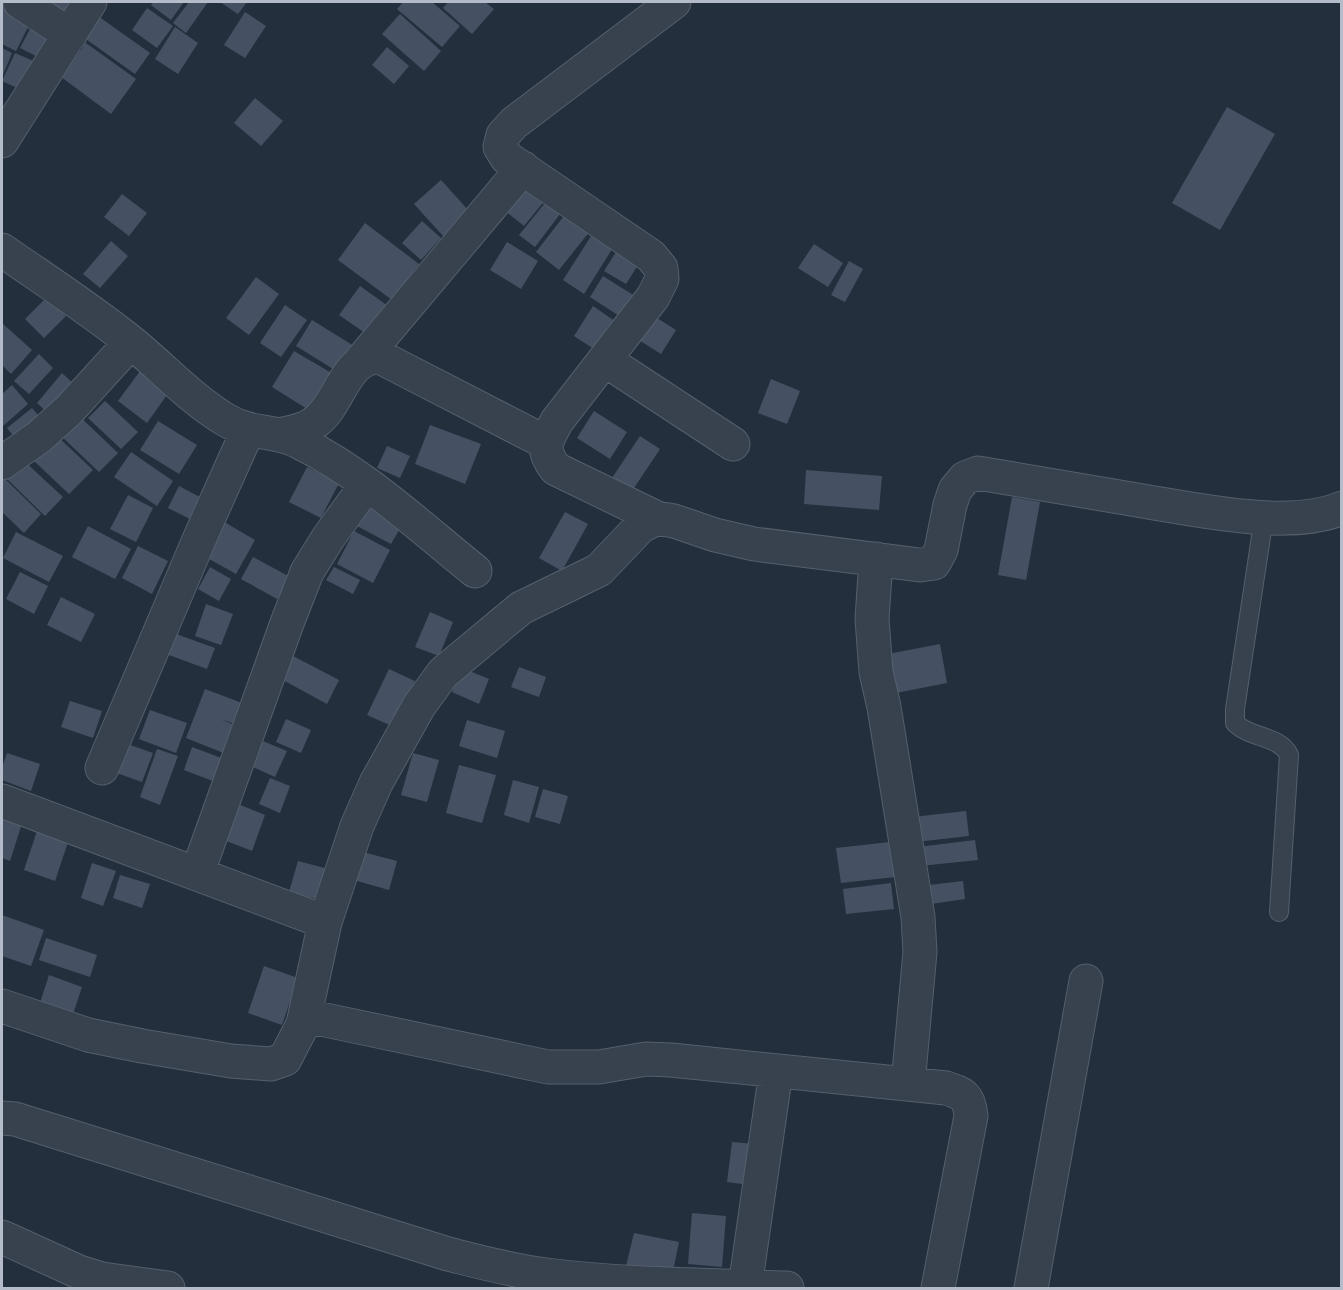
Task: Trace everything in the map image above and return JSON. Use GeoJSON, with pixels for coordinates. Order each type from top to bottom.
{"type":"FeatureCollection","features":[{"type":"Feature","properties":{"kind":"street"},"geometry":{"type":"LineString","coordinates":[[20,2],[70,35]]}},
{"type":"Feature","properties":{"kind":"street"},"geometry":{"type":"LineString","coordinates":[[2,141],[90,2]]}},
{"type":"Feature","properties":{"kind":"street"},"geometry":{"type":"LineString","coordinates":[[674,2],[514,123],[503,135],[500,147],[507,158],[651,256],[661,268],[662,279],[653,297],[557,421],[545,442],[548,458],[556,469],[657,518],[674,520],[716,535],[754,544],[920,566],[934,563],[941,550],[955,490],[965,478],[978,474],[1227,514],[1284,519],[1311,516],[1341,508]]}},
{"type":"Feature","properties":{"kind":"street"},"geometry":{"type":"LineString","coordinates":[[2,250],[131,342],[226,420],[264,434],[283,434],[315,423],[360,362],[523,168]]}},
{"type":"Feature","properties":{"kind":"street"},"geometry":{"type":"LineString","coordinates":[[2,463],[69,410],[131,342]]}},
{"type":"Feature","properties":{"kind":"street"},"geometry":{"type":"LineString","coordinates":[[360,362],[370,356],[380,357],[545,442]]}},
{"type":"Feature","properties":{"kind":"street"},"geometry":{"type":"LineString","coordinates":[[605,360],[733,444]]}},
{"type":"Feature","properties":{"kind":"street"},"geometry":{"type":"LineString","coordinates":[[102,768],[248,430]]}},
{"type":"Feature","properties":{"kind":"street"},"geometry":{"type":"LineString","coordinates":[[283,434],[367,484],[475,571]]}},
{"type":"Feature","properties":{"kind":"street"},"geometry":{"type":"LineString","coordinates":[[197,874],[287,623],[308,573],[328,538],[367,484]]}},
{"type":"Feature","properties":{"kind":"street"},"geometry":{"type":"LineString","coordinates":[[2,1006],[88,1035],[231,1061],[271,1064],[285,1059],[303,1024],[325,922],[357,826],[376,783],[419,706],[443,673],[521,608],[599,570],[641,526],[657,518]]}},
{"type":"Feature","properties":{"kind":"street"},"geometry":{"type":"LineString","coordinates":[[876,559],[872,619],[876,672],[884,707],[918,917],[920,952],[908,1084]]}},
{"type":"Feature","properties":{"kind":"street"},"geometry":{"type":"LineString","coordinates":[[2,801],[325,922]]}},
{"type":"Feature","properties":{"kind":"street"},"geometry":{"type":"LineString","coordinates":[[1030,1288],[1086,981]]}},
{"type":"Feature","properties":{"kind":"street"},"geometry":{"type":"LineString","coordinates":[[303,1024],[316,1018],[548,1067],[599,1067],[646,1059],[671,1060],[946,1088],[962,1093],[970,1103],[971,1116],[938,1288]]}},
{"type":"Feature","properties":{"kind":"street"},"geometry":{"type":"LineString","coordinates":[[745,1287],[776,1071]]}},
{"type":"Feature","properties":{"kind":"street"},"geometry":{"type":"LineString","coordinates":[[2,1118],[15,1119],[414,1244],[493,1266],[545,1275],[655,1284],[787,1288]]}},
{"type":"Feature","properties":{"kind":"street"},"geometry":{"type":"LineString","coordinates":[[2,1237],[79,1272],[102,1279],[168,1288]]}},
{"type":"Feature","properties":{"kind":"lane"},"geometry":{"type":"LineString","coordinates":[[1264,517],[1235,709],[1235,723],[1243,730],[1276,742],[1286,748],[1289,755],[1279,912]]}},
{"type":"Feature","properties":{"kind":"building"},"geometry":{"type":"Polygon","coordinates":[[[2,2],[33,17],[16,51],[2,44],[2,2]]]}},
{"type":"Feature","properties":{"kind":"building"},"geometry":{"type":"Polygon","coordinates":[[[46,2],[80,2],[73,15],[46,2]]]}},
{"type":"Feature","properties":{"kind":"building"},"geometry":{"type":"Polygon","coordinates":[[[153,2],[184,2],[171,20],[151,5],[153,2]]]}},
{"type":"Feature","properties":{"kind":"building"},"geometry":{"type":"Polygon","coordinates":[[[189,2],[208,2],[186,33],[173,23],[189,2]]]}},
{"type":"Feature","properties":{"kind":"building"},"geometry":{"type":"Polygon","coordinates":[[[220,2],[247,2],[238,14],[220,2]]]}},
{"type":"Feature","properties":{"kind":"building"},"geometry":{"type":"Polygon","coordinates":[[[403,2],[432,2],[460,26],[442,47],[397,9],[403,2]]]}},
{"type":"Feature","properties":{"kind":"building"},"geometry":{"type":"Polygon","coordinates":[[[448,2],[485,2],[494,9],[472,34],[443,8],[448,2]]]}},
{"type":"Feature","properties":{"kind":"building"},"geometry":{"type":"Polygon","coordinates":[[[147,8],[173,26],[157,48],[132,30],[147,8]]]}},
{"type":"Feature","properties":{"kind":"building"},"geometry":{"type":"Polygon","coordinates":[[[245,12],[266,26],[245,58],[224,45],[245,12]]]}},
{"type":"Feature","properties":{"kind":"building"},"geometry":{"type":"Polygon","coordinates":[[[400,14],[441,51],[424,71],[382,34],[400,14]]]}},
{"type":"Feature","properties":{"kind":"building"},"geometry":{"type":"Polygon","coordinates":[[[98,16],[150,53],[135,74],[83,37],[98,16]]]}},
{"type":"Feature","properties":{"kind":"building"},"geometry":{"type":"Polygon","coordinates":[[[31,27],[55,39],[44,60],[20,48],[31,27]]]}},
{"type":"Feature","properties":{"kind":"building"},"geometry":{"type":"Polygon","coordinates":[[[175,27],[198,43],[178,74],[155,59],[175,27]]]}},
{"type":"Feature","properties":{"kind":"building"},"geometry":{"type":"Polygon","coordinates":[[[86,43],[136,79],[111,114],[61,77],[86,43]]]}},
{"type":"Feature","properties":{"kind":"building"},"geometry":{"type":"Polygon","coordinates":[[[387,47],[409,66],[394,84],[372,65],[387,47]]]}},
{"type":"Feature","properties":{"kind":"building"},"geometry":{"type":"Polygon","coordinates":[[[2,48],[12,53],[2,77],[2,48]]]}},
{"type":"Feature","properties":{"kind":"building"},"geometry":{"type":"Polygon","coordinates":[[[15,53],[43,65],[30,94],[2,81],[15,53]]]}},
{"type":"Feature","properties":{"kind":"building"},"geometry":{"type":"Polygon","coordinates":[[[255,98],[283,121],[261,146],[234,123],[255,98]]]}},
{"type":"Feature","properties":{"kind":"building"},"geometry":{"type":"Polygon","coordinates":[[[1227,107],[1275,134],[1220,230],[1172,203],[1227,107]]]}},
{"type":"Feature","properties":{"kind":"building"},"geometry":{"type":"Polygon","coordinates":[[[521,179],[546,199],[524,226],[499,206],[521,179]]]}},
{"type":"Feature","properties":{"kind":"building"},"geometry":{"type":"Polygon","coordinates":[[[441,180],[470,212],[444,237],[414,204],[441,180]]]}},
{"type":"Feature","properties":{"kind":"building"},"geometry":{"type":"Polygon","coordinates":[[[122,194],[147,213],[129,236],[104,217],[122,194]]]}},
{"type":"Feature","properties":{"kind":"building"},"geometry":{"type":"Polygon","coordinates":[[[549,198],[564,209],[535,247],[519,235],[549,198]]]}},
{"type":"Feature","properties":{"kind":"building"},"geometry":{"type":"Polygon","coordinates":[[[567,212],[590,231],[559,270],[536,252],[567,212]]]}},
{"type":"Feature","properties":{"kind":"building"},"geometry":{"type":"Polygon","coordinates":[[[422,221],[441,238],[421,260],[402,243],[422,221]]]}},
{"type":"Feature","properties":{"kind":"building"},"geometry":{"type":"Polygon","coordinates":[[[365,223],[419,264],[392,300],[338,260],[365,223]]]}},
{"type":"Feature","properties":{"kind":"building"},"geometry":{"type":"Polygon","coordinates":[[[593,233],[614,246],[584,294],[563,280],[593,233]]]}},
{"type":"Feature","properties":{"kind":"building"},"geometry":{"type":"Polygon","coordinates":[[[111,241],[128,256],[100,288],[83,274],[111,241]]]}},
{"type":"Feature","properties":{"kind":"building"},"geometry":{"type":"Polygon","coordinates":[[[507,242],[538,261],[521,289],[490,270],[507,242]]]}},
{"type":"Feature","properties":{"kind":"building"},"geometry":{"type":"Polygon","coordinates":[[[814,244],[843,263],[828,287],[798,268],[814,244]]]}},
{"type":"Feature","properties":{"kind":"building"},"geometry":{"type":"Polygon","coordinates":[[[616,252],[638,265],[626,284],[604,271],[616,252]]]}},
{"type":"Feature","properties":{"kind":"building"},"geometry":{"type":"Polygon","coordinates":[[[849,261],[863,269],[845,302],[831,295],[849,261]]]}},
{"type":"Feature","properties":{"kind":"building"},"geometry":{"type":"Polygon","coordinates":[[[603,276],[641,300],[627,321],[590,297],[603,276]]]}},
{"type":"Feature","properties":{"kind":"building"},"geometry":{"type":"Polygon","coordinates":[[[256,277],[279,294],[249,335],[226,318],[256,277]]]}},
{"type":"Feature","properties":{"kind":"building"},"geometry":{"type":"Polygon","coordinates":[[[360,286],[388,306],[368,335],[339,315],[360,286]]]}},
{"type":"Feature","properties":{"kind":"building"},"geometry":{"type":"Polygon","coordinates":[[[47,297],[66,316],[44,338],[25,319],[47,297]]]}},
{"type":"Feature","properties":{"kind":"building"},"geometry":{"type":"Polygon","coordinates":[[[285,305],[307,320],[281,357],[260,343],[285,305]]]}},
{"type":"Feature","properties":{"kind":"building"},"geometry":{"type":"Polygon","coordinates":[[[593,306],[619,324],[600,353],[574,336],[593,306]]]}},
{"type":"Feature","properties":{"kind":"building"},"geometry":{"type":"Polygon","coordinates":[[[649,313],[676,330],[661,354],[634,337],[649,313]]]}},
{"type":"Feature","properties":{"kind":"building"},"geometry":{"type":"Polygon","coordinates":[[[312,320],[354,346],[338,372],[296,346],[312,320]]]}},
{"type":"Feature","properties":{"kind":"building"},"geometry":{"type":"Polygon","coordinates":[[[2,323],[32,350],[11,374],[2,365],[2,323]]]}},
{"type":"Feature","properties":{"kind":"building"},"geometry":{"type":"Polygon","coordinates":[[[294,351],[335,375],[312,412],[272,387],[294,351]]]}},
{"type":"Feature","properties":{"kind":"building"},"geometry":{"type":"Polygon","coordinates":[[[39,354],[53,368],[29,394],[14,381],[39,354]]]}},
{"type":"Feature","properties":{"kind":"building"},"geometry":{"type":"Polygon","coordinates":[[[140,371],[169,392],[147,423],[118,401],[140,371]]]}},
{"type":"Feature","properties":{"kind":"building"},"geometry":{"type":"Polygon","coordinates":[[[62,373],[75,385],[50,415],[37,403],[62,373]]]}},
{"type":"Feature","properties":{"kind":"building"},"geometry":{"type":"Polygon","coordinates":[[[771,379],[800,391],[787,424],[758,413],[771,379]]]}},
{"type":"Feature","properties":{"kind":"building"},"geometry":{"type":"Polygon","coordinates":[[[12,385],[28,404],[3,426],[2,394],[12,385]]]}},
{"type":"Feature","properties":{"kind":"building"},"geometry":{"type":"Polygon","coordinates":[[[105,401],[138,432],[121,449],[88,418],[105,401]]]}},
{"type":"Feature","properties":{"kind":"building"},"geometry":{"type":"Polygon","coordinates":[[[32,408],[44,422],[19,443],[7,428],[32,408]]]}},
{"type":"Feature","properties":{"kind":"building"},"geometry":{"type":"Polygon","coordinates":[[[594,411],[627,432],[610,459],[577,438],[594,411]]]}},
{"type":"Feature","properties":{"kind":"building"},"geometry":{"type":"Polygon","coordinates":[[[77,414],[118,453],[99,472],[59,434],[77,414]]]}},
{"type":"Feature","properties":{"kind":"building"},"geometry":{"type":"Polygon","coordinates":[[[158,421],[197,445],[179,474],[140,450],[158,421]]]}},
{"type":"Feature","properties":{"kind":"building"},"geometry":{"type":"Polygon","coordinates":[[[430,425],[481,444],[465,484],[415,464],[430,425]]]}},
{"type":"Feature","properties":{"kind":"building"},"geometry":{"type":"Polygon","coordinates":[[[56,435],[93,470],[69,494],[33,460],[56,435]]]}},
{"type":"Feature","properties":{"kind":"building"},"geometry":{"type":"Polygon","coordinates":[[[640,436],[660,449],[632,491],[612,478],[640,436]]]}},
{"type":"Feature","properties":{"kind":"building"},"geometry":{"type":"Polygon","coordinates":[[[387,446],[410,456],[400,478],[377,468],[387,446]]]}},
{"type":"Feature","properties":{"kind":"building"},"geometry":{"type":"Polygon","coordinates":[[[131,452],[173,481],[157,506],[114,477],[131,452]]]}},
{"type":"Feature","properties":{"kind":"building"},"geometry":{"type":"Polygon","coordinates":[[[22,459],[63,497],[45,516],[5,477],[22,459]]]}},
{"type":"Feature","properties":{"kind":"building"},"geometry":{"type":"Polygon","coordinates":[[[307,467],[339,483],[321,518],[289,502],[307,467]]]}},
{"type":"Feature","properties":{"kind":"building"},"geometry":{"type":"Polygon","coordinates":[[[806,470],[882,476],[879,510],[804,504],[806,470]]]}},
{"type":"Feature","properties":{"kind":"building"},"geometry":{"type":"Polygon","coordinates":[[[2,476],[41,514],[24,533],[2,512],[2,476]]]}},
{"type":"Feature","properties":{"kind":"building"},"geometry":{"type":"Polygon","coordinates":[[[179,486],[213,504],[202,525],[168,508],[179,486]]]}},
{"type":"Feature","properties":{"kind":"building"},"geometry":{"type":"Polygon","coordinates":[[[128,495],[153,508],[136,542],[110,529],[128,495]]]}},
{"type":"Feature","properties":{"kind":"building"},"geometry":{"type":"Polygon","coordinates":[[[1012,497],[1040,502],[1026,580],[998,575],[1012,497]]]}},
{"type":"Feature","properties":{"kind":"building"},"geometry":{"type":"Polygon","coordinates":[[[365,505],[402,525],[391,544],[355,525],[365,505]]]}},
{"type":"Feature","properties":{"kind":"building"},"geometry":{"type":"Polygon","coordinates":[[[565,512],[588,524],[562,571],[539,558],[565,512]]]}},
{"type":"Feature","properties":{"kind":"building"},"geometry":{"type":"Polygon","coordinates":[[[214,516],[255,540],[236,574],[195,551],[214,516]]]}},
{"type":"Feature","properties":{"kind":"building"},"geometry":{"type":"Polygon","coordinates":[[[88,526],[131,549],[115,579],[72,557],[88,526]]]}},
{"type":"Feature","properties":{"kind":"building"},"geometry":{"type":"Polygon","coordinates":[[[354,531],[390,550],[373,583],[337,564],[354,531]]]}},
{"type":"Feature","properties":{"kind":"building"},"geometry":{"type":"Polygon","coordinates":[[[16,532],[63,556],[49,582],[3,558],[16,532]]]}},
{"type":"Feature","properties":{"kind":"building"},"geometry":{"type":"Polygon","coordinates":[[[138,546],[168,561],[152,594],[122,578],[138,546]]]}},
{"type":"Feature","properties":{"kind":"building"},"geometry":{"type":"Polygon","coordinates":[[[253,557],[290,577],[277,599],[241,579],[253,557]]]}},
{"type":"Feature","properties":{"kind":"building"},"geometry":{"type":"Polygon","coordinates":[[[210,567],[231,579],[219,601],[198,589],[210,567]]]}},
{"type":"Feature","properties":{"kind":"building"},"geometry":{"type":"Polygon","coordinates":[[[334,567],[360,580],[353,594],[326,580],[334,567]]]}},
{"type":"Feature","properties":{"kind":"building"},"geometry":{"type":"Polygon","coordinates":[[[20,572],[48,586],[34,614],[6,599],[20,572]]]}},
{"type":"Feature","properties":{"kind":"building"},"geometry":{"type":"Polygon","coordinates":[[[61,597],[95,614],[81,642],[47,625],[61,597]]]}},
{"type":"Feature","properties":{"kind":"building"},"geometry":{"type":"Polygon","coordinates":[[[206,604],[233,614],[221,645],[195,636],[206,604]]]}},
{"type":"Feature","properties":{"kind":"building"},"geometry":{"type":"Polygon","coordinates":[[[430,612],[453,622],[439,656],[415,647],[430,612]]]}},
{"type":"Feature","properties":{"kind":"building"},"geometry":{"type":"Polygon","coordinates":[[[165,630],[215,648],[207,669],[158,651],[165,630]]]}},
{"type":"Feature","properties":{"kind":"building"},"geometry":{"type":"Polygon","coordinates":[[[940,644],[947,683],[896,693],[888,654],[940,644]]]}},
{"type":"Feature","properties":{"kind":"building"},"geometry":{"type":"Polygon","coordinates":[[[293,656],[339,680],[327,704],[281,679],[293,656]]]}},
{"type":"Feature","properties":{"kind":"building"},"geometry":{"type":"Polygon","coordinates":[[[519,667],[546,677],[539,697],[511,687],[519,667]]]}},
{"type":"Feature","properties":{"kind":"building"},"geometry":{"type":"Polygon","coordinates":[[[462,668],[489,679],[479,704],[452,692],[462,668]]]}},
{"type":"Feature","properties":{"kind":"building"},"geometry":{"type":"Polygon","coordinates":[[[389,669],[415,681],[394,727],[367,715],[389,669]]]}},
{"type":"Feature","properties":{"kind":"building"},"geometry":{"type":"Polygon","coordinates":[[[205,689],[250,706],[242,726],[220,719],[242,728],[231,756],[186,738],[205,689]]]}},
{"type":"Feature","properties":{"kind":"building"},"geometry":{"type":"Polygon","coordinates":[[[70,701],[102,711],[93,738],[61,727],[70,701]]]}},
{"type":"Feature","properties":{"kind":"building"},"geometry":{"type":"Polygon","coordinates":[[[150,710],[187,723],[176,753],[139,739],[150,710]]]}},
{"type":"Feature","properties":{"kind":"building"},"geometry":{"type":"Polygon","coordinates":[[[286,719],[311,730],[301,753],[276,742],[286,719]]]}},
{"type":"Feature","properties":{"kind":"building"},"geometry":{"type":"Polygon","coordinates":[[[467,720],[505,731],[497,758],[459,746],[467,720]]]}},
{"type":"Feature","properties":{"kind":"building"},"geometry":{"type":"Polygon","coordinates":[[[258,739],[287,751],[275,777],[246,764],[258,739]]]}},
{"type":"Feature","properties":{"kind":"building"},"geometry":{"type":"Polygon","coordinates":[[[119,741],[153,753],[142,782],[108,770],[119,741]]]}},
{"type":"Feature","properties":{"kind":"building"},"geometry":{"type":"Polygon","coordinates":[[[192,747],[227,760],[218,783],[184,770],[192,747]]]}},
{"type":"Feature","properties":{"kind":"building"},"geometry":{"type":"Polygon","coordinates":[[[157,749],[178,756],[160,805],[140,797],[157,749]]]}},
{"type":"Feature","properties":{"kind":"building"},"geometry":{"type":"Polygon","coordinates":[[[7,753],[40,764],[31,791],[2,780],[2,768],[7,753]]]}},
{"type":"Feature","properties":{"kind":"building"},"geometry":{"type":"Polygon","coordinates":[[[413,753],[439,760],[427,802],[401,795],[413,753]]]}},
{"type":"Feature","properties":{"kind":"building"},"geometry":{"type":"Polygon","coordinates":[[[459,765],[496,775],[482,823],[446,813],[459,765]]]}},
{"type":"Feature","properties":{"kind":"building"},"geometry":{"type":"Polygon","coordinates":[[[270,778],[290,786],[280,813],[259,804],[270,778]]]}},
{"type":"Feature","properties":{"kind":"building"},"geometry":{"type":"Polygon","coordinates":[[[513,780],[539,787],[529,823],[504,815],[513,780]]]}},
{"type":"Feature","properties":{"kind":"building"},"geometry":{"type":"Polygon","coordinates":[[[543,789],[568,796],[560,824],[535,817],[543,789]]]}},
{"type":"Feature","properties":{"kind":"building"},"geometry":{"type":"Polygon","coordinates":[[[238,804],[265,815],[252,851],[224,840],[238,804]]]}},
{"type":"Feature","properties":{"kind":"building"},"geometry":{"type":"Polygon","coordinates":[[[2,809],[24,817],[10,861],[2,858],[2,809]]]}},
{"type":"Feature","properties":{"kind":"building"},"geometry":{"type":"Polygon","coordinates":[[[966,811],[969,836],[916,842],[913,817],[966,811]]]}},
{"type":"Feature","properties":{"kind":"building"},"geometry":{"type":"Polygon","coordinates":[[[37,831],[68,842],[55,881],[24,870],[37,831]]]}},
{"type":"Feature","properties":{"kind":"building"},"geometry":{"type":"Polygon","coordinates":[[[975,840],[978,860],[920,866],[918,847],[975,840]]]}},
{"type":"Feature","properties":{"kind":"building"},"geometry":{"type":"Polygon","coordinates":[[[890,842],[895,877],[841,883],[836,848],[890,842]]]}},
{"type":"Feature","properties":{"kind":"building"},"geometry":{"type":"Polygon","coordinates":[[[359,851],[397,861],[389,890],[350,879],[359,851]]]}},
{"type":"Feature","properties":{"kind":"building"},"geometry":{"type":"Polygon","coordinates":[[[298,861],[332,870],[324,901],[289,892],[298,861]]]}},
{"type":"Feature","properties":{"kind":"building"},"geometry":{"type":"Polygon","coordinates":[[[92,863],[116,871],[103,906],[81,898],[92,863]]]}},
{"type":"Feature","properties":{"kind":"building"},"geometry":{"type":"Polygon","coordinates":[[[120,875],[150,884],[142,908],[113,898],[120,875]]]}},
{"type":"Feature","properties":{"kind":"building"},"geometry":{"type":"Polygon","coordinates":[[[963,881],[965,899],[931,904],[929,885],[963,881]]]}},
{"type":"Feature","properties":{"kind":"building"},"geometry":{"type":"Polygon","coordinates":[[[891,883],[894,909],[846,914],[843,889],[891,883]]]}},
{"type":"Feature","properties":{"kind":"building"},"geometry":{"type":"Polygon","coordinates":[[[2,915],[44,930],[31,966],[2,956],[2,915]]]}},
{"type":"Feature","properties":{"kind":"building"},"geometry":{"type":"Polygon","coordinates":[[[46,938],[97,955],[90,977],[39,960],[46,938]]]}},
{"type":"Feature","properties":{"kind":"building"},"geometry":{"type":"Polygon","coordinates":[[[264,966],[298,978],[282,1025],[248,1013],[264,966]]]}},
{"type":"Feature","properties":{"kind":"building"},"geometry":{"type":"Polygon","coordinates":[[[49,975],[82,987],[72,1017],[39,1006],[49,975]]]}},
{"type":"Feature","properties":{"kind":"building"},"geometry":{"type":"Polygon","coordinates":[[[732,1142],[755,1144],[750,1185],[727,1182],[732,1142]]]}},
{"type":"Feature","properties":{"kind":"building"},"geometry":{"type":"Polygon","coordinates":[[[692,1213],[726,1216],[722,1267],[688,1264],[692,1213]]]}},
{"type":"Feature","properties":{"kind":"building"},"geometry":{"type":"Polygon","coordinates":[[[634,1233],[679,1242],[672,1276],[626,1266],[634,1233]]]}}]}
